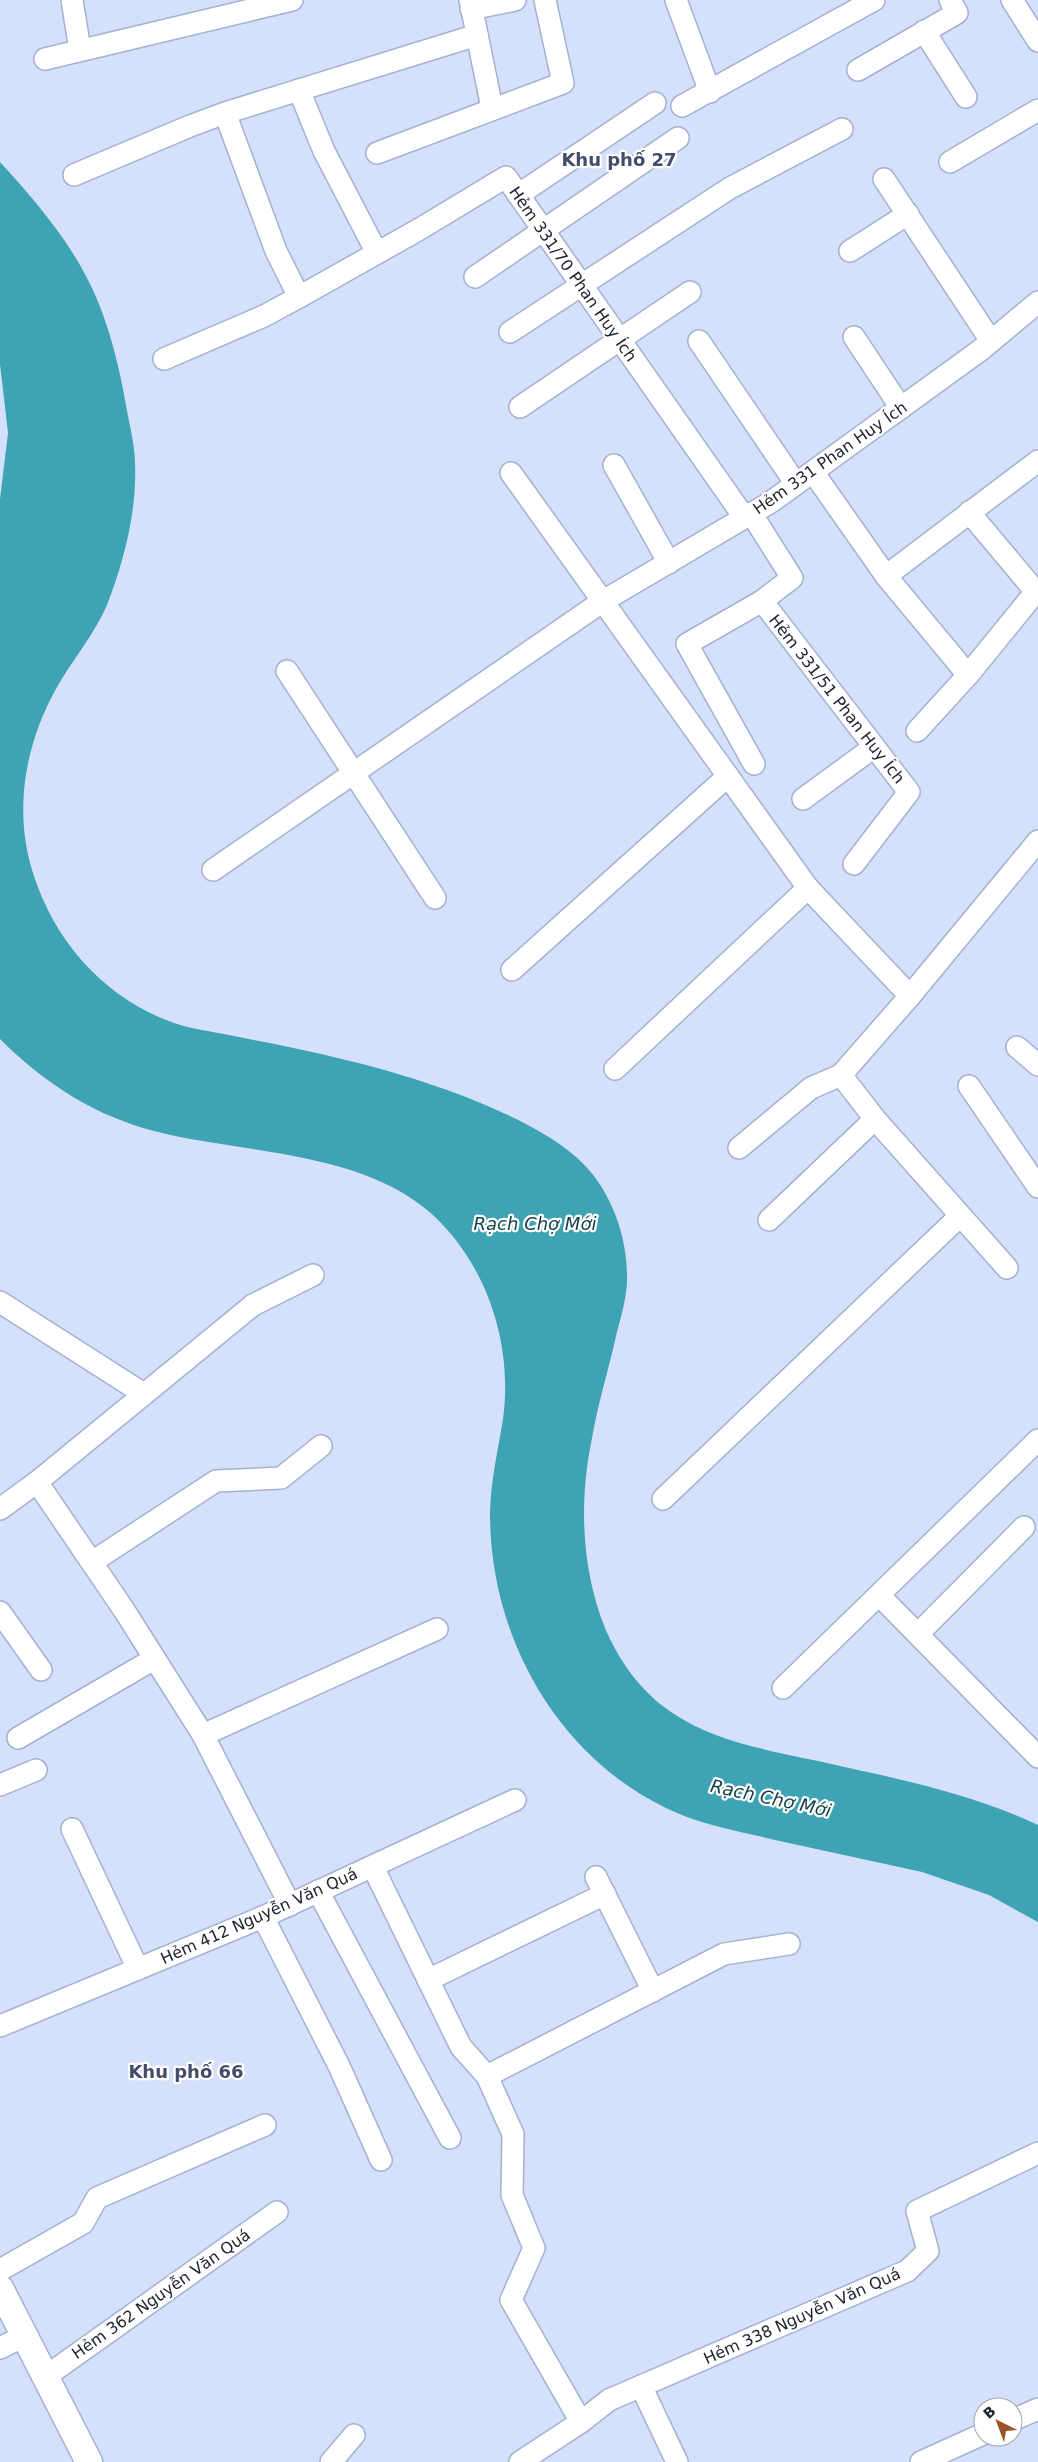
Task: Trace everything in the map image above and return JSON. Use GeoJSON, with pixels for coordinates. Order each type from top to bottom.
{"type":"FeatureCollection","features":[{"type":"Feature","properties":{"kind":"main road"},"geometry":{"type":"LineString","coordinates":[[0,2288],[89,2462]]}},
{"type":"Feature","properties":{"kind":"street"},"geometry":{"type":"LineString","coordinates":[[72,0],[80,50]]}},
{"type":"Feature","properties":{"kind":"street"},"geometry":{"type":"LineString","coordinates":[[45,59],[292,0]]}},
{"type":"Feature","properties":{"kind":"street"},"geometry":{"type":"LineString","coordinates":[[492,108],[470,4],[515,0]]}},
{"type":"Feature","properties":{"kind":"street"},"geometry":{"type":"LineString","coordinates":[[377,153],[492,108],[563,83],[545,0]]}},
{"type":"Feature","properties":{"kind":"street"},"geometry":{"type":"LineString","coordinates":[[676,0],[710,92]]}},
{"type":"Feature","properties":{"kind":"street"},"geometry":{"type":"LineString","coordinates":[[858,70],[958,12],[950,0]]}},
{"type":"Feature","properties":{"kind":"street"},"geometry":{"type":"LineString","coordinates":[[1012,0],[1038,41]]}},
{"type":"Feature","properties":{"kind":"street"},"geometry":{"type":"LineString","coordinates":[[682,106],[870,1]]}},
{"type":"Feature","properties":{"kind":"street"},"geometry":{"type":"LineString","coordinates":[[924,31],[966,97]]}},
{"type":"Feature","properties":{"kind":"street"},"geometry":{"type":"LineString","coordinates":[[74,175],[190,126],[477,35]]}},
{"type":"Feature","properties":{"kind":"street"},"geometry":{"type":"LineString","coordinates":[[299,90],[324,151],[377,253]]}},
{"type":"Feature","properties":{"kind":"street"},"geometry":{"type":"LineString","coordinates":[[518,195],[656,104]]}},
{"type":"Feature","properties":{"kind":"street"},"geometry":{"type":"LineString","coordinates":[[950,162],[1038,110]]}},
{"type":"Feature","properties":{"kind":"street"},"geometry":{"type":"LineString","coordinates":[[225,114],[276,251],[299,297]]}},
{"type":"Feature","properties":{"kind":"street"},"geometry":{"type":"LineString","coordinates":[[510,332],[730,188],[842,128]]}},
{"type":"Feature","properties":{"kind":"street"},"geometry":{"type":"LineString","coordinates":[[475,277],[678,138]]}},
{"type":"Feature","properties":{"kind":"street","name":"Hẻm 331/70 Phan Huy Ích"},"geometry":{"type":"LineString","coordinates":[[164,360],[264,316],[377,253],[506,177],[619,340],[747,515]]}},
{"type":"Feature","properties":{"kind":"street"},"geometry":{"type":"LineString","coordinates":[[884,179],[991,341]]}},
{"type":"Feature","properties":{"kind":"street"},"geometry":{"type":"LineString","coordinates":[[850,251],[908,214]]}},
{"type":"Feature","properties":{"kind":"street"},"geometry":{"type":"LineString","coordinates":[[520,407],[690,292]]}},
{"type":"Feature","properties":{"kind":"street","name":"Hẻm 331 Phan Huy Ích"},"geometry":{"type":"LineString","coordinates":[[213,870],[607,599],[670,563],[804,478],[991,341],[1038,302]]}},
{"type":"Feature","properties":{"kind":"street"},"geometry":{"type":"LineString","coordinates":[[854,336],[901,408]]}},
{"type":"Feature","properties":{"kind":"street"},"geometry":{"type":"LineString","coordinates":[[699,341],[804,478],[968,675]]}},
{"type":"Feature","properties":{"kind":"street"},"geometry":{"type":"LineString","coordinates":[[886,576],[1038,460]]}},
{"type":"Feature","properties":{"kind":"street"},"geometry":{"type":"LineString","coordinates":[[614,465],[670,563]]}},
{"type":"Feature","properties":{"kind":"street"},"geometry":{"type":"LineString","coordinates":[[511,473],[607,599],[728,776],[808,888],[910,996]]}},
{"type":"Feature","properties":{"kind":"street"},"geometry":{"type":"LineString","coordinates":[[917,731],[968,675],[1037,590],[969,512]]}},
{"type":"Feature","properties":{"kind":"street","name":"Hẻm 331/51 Phan Huy Ích"},"geometry":{"type":"LineString","coordinates":[[747,515],[792,578],[762,601],[909,792],[854,864]]}},
{"type":"Feature","properties":{"kind":"street"},"geometry":{"type":"LineString","coordinates":[[754,764],[687,644],[762,601]]}},
{"type":"Feature","properties":{"kind":"street"},"geometry":{"type":"LineString","coordinates":[[288,671],[435,898]]}},
{"type":"Feature","properties":{"kind":"street"},"geometry":{"type":"LineString","coordinates":[[803,799],[874,747]]}},
{"type":"Feature","properties":{"kind":"street"},"geometry":{"type":"LineString","coordinates":[[512,970],[728,776]]}},
{"type":"Feature","properties":{"kind":"street"},"geometry":{"type":"LineString","coordinates":[[739,1148],[811,1088],[841,1075],[910,996],[1038,841]]}},
{"type":"Feature","properties":{"kind":"street"},"geometry":{"type":"LineString","coordinates":[[615,1069],[808,888]]}},
{"type":"Feature","properties":{"kind":"street"},"geometry":{"type":"LineString","coordinates":[[1017,1047],[1038,1065]]}},
{"type":"Feature","properties":{"kind":"street"},"geometry":{"type":"LineString","coordinates":[[841,1075],[875,1119],[1007,1268]]}},
{"type":"Feature","properties":{"kind":"street"},"geometry":{"type":"LineString","coordinates":[[969,1086],[1038,1187]]}},
{"type":"Feature","properties":{"kind":"street"},"geometry":{"type":"LineString","coordinates":[[769,1220],[875,1119]]}},
{"type":"Feature","properties":{"kind":"street"},"geometry":{"type":"LineString","coordinates":[[663,1499],[960,1216]]}},
{"type":"Feature","properties":{"kind":"street"},"geometry":{"type":"LineString","coordinates":[[0,1509],[37,1482],[253,1306],[313,1275]]}},
{"type":"Feature","properties":{"kind":"street"},"geometry":{"type":"LineString","coordinates":[[0,1302],[144,1394]]}},
{"type":"Feature","properties":{"kind":"street"},"geometry":{"type":"LineString","coordinates":[[783,1688],[880,1596],[1038,1440]]}},
{"type":"Feature","properties":{"kind":"street"},"geometry":{"type":"LineString","coordinates":[[92,1562],[216,1481],[281,1478],[321,1446]]}},
{"type":"Feature","properties":{"kind":"street"},"geometry":{"type":"LineString","coordinates":[[37,1482],[92,1562],[203,1735],[290,1905]]}},
{"type":"Feature","properties":{"kind":"street"},"geometry":{"type":"LineString","coordinates":[[918,1634],[1024,1527]]}},
{"type":"Feature","properties":{"kind":"street"},"geometry":{"type":"LineString","coordinates":[[880,1596],[1038,1757]]}},
{"type":"Feature","properties":{"kind":"street"},"geometry":{"type":"LineString","coordinates":[[0,1612],[41,1670]]}},
{"type":"Feature","properties":{"kind":"street"},"geometry":{"type":"LineString","coordinates":[[203,1735],[437,1629]]}},
{"type":"Feature","properties":{"kind":"street"},"geometry":{"type":"LineString","coordinates":[[18,1738],[154,1659]]}},
{"type":"Feature","properties":{"kind":"street"},"geometry":{"type":"LineString","coordinates":[[0,1785],[36,1770]]}},
{"type":"Feature","properties":{"kind":"street","name":"Hẻm 412 Nguyễn Văn Quá"},"geometry":{"type":"LineString","coordinates":[[0,2026],[263,1917],[515,1800]]}},
{"type":"Feature","properties":{"kind":"street"},"geometry":{"type":"LineString","coordinates":[[72,1829],[138,1969]]}},
{"type":"Feature","properties":{"kind":"street"},"geometry":{"type":"LineString","coordinates":[[373,1866],[461,2047],[488,2076],[512,2134],[512,2195],[534,2248],[511,2300],[581,2422]]}},
{"type":"Feature","properties":{"kind":"street"},"geometry":{"type":"LineString","coordinates":[[428,1980],[601,1885],[653,1991]]}},
{"type":"Feature","properties":{"kind":"street"},"geometry":{"type":"LineString","coordinates":[[318,1891],[450,2138]]}},
{"type":"Feature","properties":{"kind":"street"},"geometry":{"type":"LineString","coordinates":[[263,1917],[339,2066],[381,2160]]}},
{"type":"Feature","properties":{"kind":"street"},"geometry":{"type":"LineString","coordinates":[[488,2076],[724,1954],[789,1944]]}},
{"type":"Feature","properties":{"kind":"street"},"geometry":{"type":"LineString","coordinates":[[0,2270],[83,2223],[97,2198],[265,2125]]}},
{"type":"Feature","properties":{"kind":"street","name":"Hẻm 338 Nguyễn Văn Quá"},"geometry":{"type":"LineString","coordinates":[[520,2462],[581,2422],[609,2400],[907,2270],[928,2251],[917,2211],[1038,2154]]}},
{"type":"Feature","properties":{"kind":"street","name":"Hẻm 362 Nguyễn Văn Quá"},"geometry":{"type":"LineString","coordinates":[[45,2377],[277,2212]]}},
{"type":"Feature","properties":{"kind":"street"},"geometry":{"type":"LineString","coordinates":[[0,2348],[24,2336]]}},
{"type":"Feature","properties":{"kind":"street"},"geometry":{"type":"LineString","coordinates":[[641,2386],[677,2462]]}},
{"type":"Feature","properties":{"kind":"street"},"geometry":{"type":"LineString","coordinates":[[1023,2416],[1038,2409]]}},
{"type":"Feature","properties":{"kind":"street"},"geometry":{"type":"LineString","coordinates":[[331,2462],[354,2435]]}},
{"type":"Feature","properties":{"kind":"street"},"geometry":{"type":"LineString","coordinates":[[921,2462],[973,2439]]}},
{"type":"Feature","properties":{"kind":"water","name":"Rạch Chợ Mới"},"geometry":{"type":"Polygon","coordinates":[[[0,162],[36,203],[69,247],[95,294],[108,328],[117,363],[132,434],[135,458],[132,518],[124,553],[107,605],[96,627],[57,687],[37,731],[30,754],[23,801],[27,849],[33,873],[55,923],[87,966],[106,984],[128,1000],[151,1013],[189,1027],[327,1055],[400,1074],[464,1096],[495,1109],[552,1139],[587,1167],[606,1194],[613,1209],[619,1224],[626,1257],[627,1288],[592,1438],[585,1486],[584,1510],[587,1558],[591,1582],[605,1628],[624,1664],[660,1704],[688,1722],[723,1738],[761,1749],[930,1787],[985,1803],[1038,1825],[1038,1922],[989,1895],[922,1872],[775,1840],[692,1819],[666,1808],[626,1785],[591,1756],[561,1722],[536,1685],[516,1644],[501,1601],[493,1557],[490,1511],[493,1476],[503,1419],[504,1364],[500,1336],[482,1283],[469,1259],[453,1236],[434,1216],[406,1195],[374,1179],[339,1167],[303,1158],[158,1132],[135,1126],[92,1108],[53,1084],[0,1039],[0,499],[8,433],[0,364],[0,162]]]}},
{"type":"Feature","properties":{"kind":"district","name":"Khu phố 27"},"geometry":{"type":"Point","coordinates":[619,159]}},
{"type":"Feature","properties":{"kind":"district","name":"Khu phố 66"},"geometry":{"type":"Point","coordinates":[186,2071]}}]}
